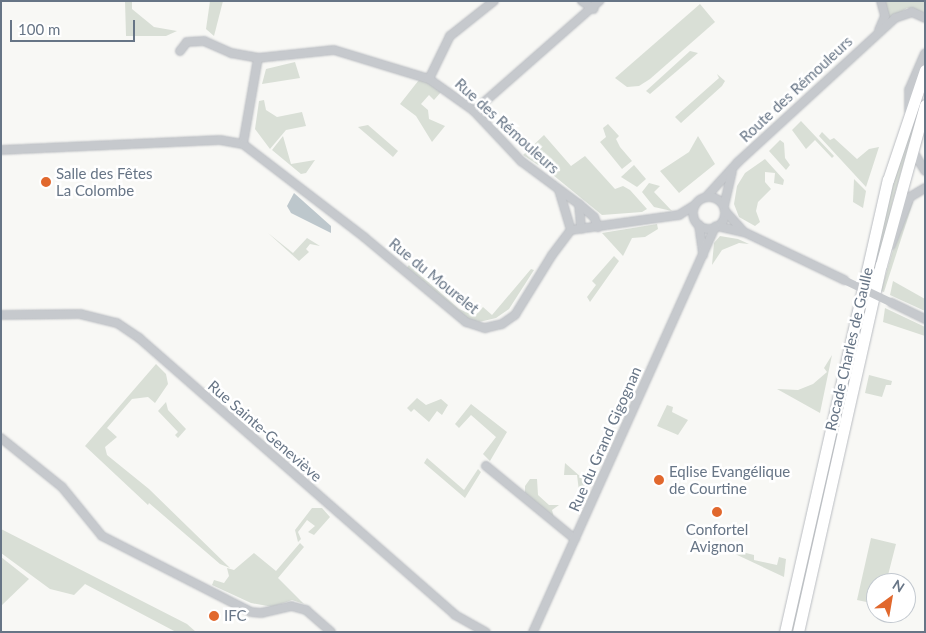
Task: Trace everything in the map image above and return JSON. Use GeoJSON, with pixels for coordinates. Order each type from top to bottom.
{"type":"FeatureCollection","features":[{"type":"Feature","properties":{"kind":"main road","name":"Rocade Charles de Gaulle"},"geometry":{"type":"LineString","coordinates":[[785,632],[874,238],[909,111],[925,70]]}},
{"type":"Feature","properties":{"kind":"main road","name":"Rocade Charles de Gaulle"},"geometry":{"type":"LineString","coordinates":[[798,632],[881,265],[911,147],[925,105]]}},
{"type":"Feature","properties":{"kind":"street"},"geometry":{"type":"LineString","coordinates":[[429,79],[450,36],[494,1]]}},
{"type":"Feature","properties":{"kind":"street"},"geometry":{"type":"LineString","coordinates":[[582,1],[598,3]]}},
{"type":"Feature","properties":{"kind":"street"},"geometry":{"type":"LineString","coordinates":[[879,31],[885,16],[881,1]]}},
{"type":"Feature","properties":{"kind":"street"},"geometry":{"type":"LineString","coordinates":[[474,111],[598,3]]}},
{"type":"Feature","properties":{"kind":"street","name":"Route des Rémouleurs"},"geometry":{"type":"LineString","coordinates":[[707,196],[732,169],[879,31],[906,12],[925,18]]}},
{"type":"Feature","properties":{"kind":"street","name":"Rue des Rémouleurs"},"geometry":{"type":"LineString","coordinates":[[180,51],[187,42],[204,41],[231,53],[258,58],[334,50],[390,65],[429,79],[474,111],[521,161],[594,217],[598,227]]}},
{"type":"Feature","properties":{"kind":"street"},"geometry":{"type":"LineString","coordinates":[[909,111],[909,90],[925,53]]}},
{"type":"Feature","properties":{"kind":"street"},"geometry":{"type":"LineString","coordinates":[[1,150],[220,140],[243,144],[258,58]]}},
{"type":"Feature","properties":{"kind":"street","name":"Rue du Mourelet"},"geometry":{"type":"LineString","coordinates":[[243,144],[358,232],[466,322],[476,326],[493,327],[515,315],[552,255],[571,230]]}},
{"type":"Feature","properties":{"kind":"street"},"geometry":{"type":"LineString","coordinates":[[911,147],[917,162],[925,170]]}},
{"type":"Feature","properties":{"kind":"street"},"geometry":{"type":"LineString","coordinates":[[716,227],[723,220],[732,169]]}},
{"type":"Feature","properties":{"kind":"street"},"geometry":{"type":"LineString","coordinates":[[881,265],[910,197],[925,188]]}},
{"type":"Feature","properties":{"kind":"street","name":"Rue des Rémouleurs"},"geometry":{"type":"LineString","coordinates":[[558,190],[571,230]]}},
{"type":"Feature","properties":{"kind":"street"},"geometry":{"type":"LineString","coordinates":[[571,230],[679,215],[707,196],[717,199],[744,232]]}},
{"type":"Feature","properties":{"kind":"street"},"geometry":{"type":"LineString","coordinates":[[579,204],[581,229]]}},
{"type":"Feature","properties":{"kind":"street"},"geometry":{"type":"LineString","coordinates":[[694,205],[703,257]]}},
{"type":"Feature","properties":{"kind":"street"},"geometry":{"type":"LineString","coordinates":[[679,215],[697,223],[744,232],[925,319]]}},
{"type":"Feature","properties":{"kind":"street","name":"Rue du Grand Gigognan"},"geometry":{"type":"LineString","coordinates":[[533,632],[716,227]]}},
{"type":"Feature","properties":{"kind":"street","name":"Rue Sainte-Geneviève"},"geometry":{"type":"LineString","coordinates":[[1,315],[80,314],[117,323],[139,338],[455,615],[486,632]]}},
{"type":"Feature","properties":{"kind":"street"},"geometry":{"type":"LineString","coordinates":[[1,438],[62,486],[102,536],[251,612],[262,613],[291,606],[306,610],[330,632]]}},
{"type":"Feature","properties":{"kind":"street"},"geometry":{"type":"LineString","coordinates":[[486,466],[575,539]]}},
{"type":"Feature","properties":{"kind":"shaded area"},"geometry":{"type":"Polygon","coordinates":[[[125,1],[132,1],[132,9],[154,27],[177,31],[166,36],[126,36],[125,1]]]}},
{"type":"Feature","properties":{"kind":"shaded area"},"geometry":{"type":"Polygon","coordinates":[[[210,1],[223,1],[214,36],[206,29],[210,1]]]}},
{"type":"Feature","properties":{"kind":"shaded area"},"geometry":{"type":"Polygon","coordinates":[[[885,1],[925,2],[925,13],[907,8],[889,20],[885,1]]]}},
{"type":"Feature","properties":{"kind":"shaded area"},"geometry":{"type":"Polygon","coordinates":[[[700,4],[715,22],[650,79],[639,86],[627,87],[615,78],[700,4]]]}},
{"type":"Feature","properties":{"kind":"shaded area"},"geometry":{"type":"Polygon","coordinates":[[[690,51],[698,53],[650,94],[646,91],[690,51]]]}},
{"type":"Feature","properties":{"kind":"shaded area"},"geometry":{"type":"Polygon","coordinates":[[[295,62],[300,78],[262,84],[266,69],[295,62]]]}},
{"type":"Feature","properties":{"kind":"shaded area"},"geometry":{"type":"Polygon","coordinates":[[[717,74],[725,81],[722,86],[681,123],[675,117],[719,78],[717,74]]]}},
{"type":"Feature","properties":{"kind":"shaded area"},"geometry":{"type":"Polygon","coordinates":[[[422,76],[441,92],[434,100],[429,95],[421,104],[428,110],[429,119],[445,126],[432,142],[416,116],[400,104],[422,76]]]}},
{"type":"Feature","properties":{"kind":"shaded area"},"geometry":{"type":"Polygon","coordinates":[[[925,88],[893,200],[874,286],[868,283],[894,174],[925,88]]]}},
{"type":"Feature","properties":{"kind":"shaded area"},"geometry":{"type":"Polygon","coordinates":[[[264,100],[266,110],[277,117],[302,112],[306,126],[286,130],[270,149],[255,129],[259,101],[264,100]]]}},
{"type":"Feature","properties":{"kind":"shaded area"},"geometry":{"type":"Polygon","coordinates":[[[801,121],[834,156],[832,158],[815,140],[806,149],[792,130],[801,121]]]}},
{"type":"Feature","properties":{"kind":"shaded area"},"geometry":{"type":"Polygon","coordinates":[[[608,124],[619,136],[616,139],[620,147],[632,161],[622,169],[600,142],[606,137],[603,128],[608,124]]]}},
{"type":"Feature","properties":{"kind":"shaded area"},"geometry":{"type":"Polygon","coordinates":[[[368,125],[398,151],[393,157],[358,127],[368,125]]]}},
{"type":"Feature","properties":{"kind":"shaded area"},"geometry":{"type":"Polygon","coordinates":[[[822,132],[830,140],[834,138],[857,159],[869,149],[879,147],[866,187],[819,136],[822,132]]]}},
{"type":"Feature","properties":{"kind":"shaded area"},"geometry":{"type":"Polygon","coordinates":[[[544,135],[571,166],[585,156],[615,189],[623,186],[630,190],[647,209],[642,212],[602,215],[553,175],[523,155],[544,135]]]}},
{"type":"Feature","properties":{"kind":"shaded area"},"geometry":{"type":"Polygon","coordinates":[[[283,136],[291,164],[315,160],[306,173],[301,174],[272,150],[283,136]]]}},
{"type":"Feature","properties":{"kind":"shaded area"},"geometry":{"type":"Polygon","coordinates":[[[698,136],[715,164],[679,193],[660,171],[689,152],[698,136]]]}},
{"type":"Feature","properties":{"kind":"shaded area"},"geometry":{"type":"Polygon","coordinates":[[[780,140],[784,143],[785,158],[790,165],[786,170],[769,151],[780,140]]]}},
{"type":"Feature","properties":{"kind":"shaded area"},"geometry":{"type":"Polygon","coordinates":[[[765,159],[784,180],[783,185],[774,183],[775,173],[765,172],[765,182],[771,189],[758,202],[756,211],[760,222],[755,226],[739,217],[734,204],[737,186],[745,173],[765,159]]]}},
{"type":"Feature","properties":{"kind":"shaded area"},"geometry":{"type":"Polygon","coordinates":[[[634,165],[646,179],[637,187],[621,177],[634,165]]]}},
{"type":"Feature","properties":{"kind":"shaded area"},"geometry":{"type":"Polygon","coordinates":[[[854,179],[866,191],[863,208],[853,202],[854,179]]]}},
{"type":"Feature","properties":{"kind":"shaded area"},"geometry":{"type":"Polygon","coordinates":[[[649,183],[660,186],[654,192],[672,211],[654,207],[642,192],[649,183]]]}},
{"type":"Feature","properties":{"kind":"shaded area"},"geometry":{"type":"Polygon","coordinates":[[[294,193],[331,226],[331,233],[291,213],[287,206],[294,193]]]}},
{"type":"Feature","properties":{"kind":"shaded area"},"geometry":{"type":"Polygon","coordinates":[[[911,201],[913,202],[884,292],[881,291],[892,253],[911,201]]]}},
{"type":"Feature","properties":{"kind":"shaded area"},"geometry":{"type":"Polygon","coordinates":[[[657,224],[658,229],[645,237],[632,238],[623,256],[602,233],[657,224]]]}},
{"type":"Feature","properties":{"kind":"shaded area"},"geometry":{"type":"Polygon","coordinates":[[[268,233],[293,253],[307,238],[320,246],[310,244],[306,249],[309,252],[299,261],[268,233]]]}},
{"type":"Feature","properties":{"kind":"shaded area"},"geometry":{"type":"Polygon","coordinates":[[[720,236],[738,239],[749,244],[739,243],[722,250],[712,265],[714,243],[720,236]]]}},
{"type":"Feature","properties":{"kind":"shaded area"},"geometry":{"type":"Polygon","coordinates":[[[614,256],[619,261],[590,302],[587,297],[596,285],[592,281],[614,256]]]}},
{"type":"Feature","properties":{"kind":"shaded area"},"geometry":{"type":"Polygon","coordinates":[[[409,265],[459,309],[475,316],[483,307],[492,315],[531,269],[534,270],[509,309],[496,318],[479,322],[467,319],[406,269],[409,265]]]}},
{"type":"Feature","properties":{"kind":"shaded area"},"geometry":{"type":"Polygon","coordinates":[[[893,281],[925,299],[925,311],[890,295],[893,281]]]}},
{"type":"Feature","properties":{"kind":"shaded area"},"geometry":{"type":"Polygon","coordinates":[[[865,298],[870,301],[795,632],[789,632],[865,298]]]}},
{"type":"Feature","properties":{"kind":"shaded area"},"geometry":{"type":"Polygon","coordinates":[[[885,308],[925,327],[925,336],[883,322],[885,308]]]}},
{"type":"Feature","properties":{"kind":"shaded area"},"geometry":{"type":"Polygon","coordinates":[[[832,355],[820,413],[777,389],[798,390],[813,384],[827,372],[824,368],[832,355]]]}},
{"type":"Feature","properties":{"kind":"shaded area"},"geometry":{"type":"Polygon","coordinates":[[[156,364],[166,374],[168,384],[155,403],[148,397],[132,399],[107,428],[117,437],[105,447],[107,455],[149,489],[230,568],[220,564],[149,503],[148,505],[85,446],[156,364]]]}},
{"type":"Feature","properties":{"kind":"shaded area"},"geometry":{"type":"Polygon","coordinates":[[[869,375],[892,381],[891,385],[886,385],[882,397],[865,393],[869,375]]]}},
{"type":"Feature","properties":{"kind":"shaded area"},"geometry":{"type":"Polygon","coordinates":[[[417,398],[426,405],[441,399],[448,405],[442,415],[437,411],[429,422],[414,409],[411,412],[407,408],[417,398]]]}},
{"type":"Feature","properties":{"kind":"shaded area"},"geometry":{"type":"Polygon","coordinates":[[[166,402],[168,410],[186,429],[178,438],[175,435],[178,432],[158,411],[166,402]]]}},
{"type":"Feature","properties":{"kind":"shaded area"},"geometry":{"type":"Polygon","coordinates":[[[471,404],[507,432],[490,461],[483,454],[496,437],[471,415],[459,428],[455,424],[471,404]]]}},
{"type":"Feature","properties":{"kind":"shaded area"},"geometry":{"type":"Polygon","coordinates":[[[667,405],[673,407],[672,412],[688,420],[678,435],[657,426],[667,405]]]}},
{"type":"Feature","properties":{"kind":"shaded area"},"geometry":{"type":"Polygon","coordinates":[[[427,458],[464,490],[478,469],[481,472],[465,498],[424,463],[427,458]]]}},
{"type":"Feature","properties":{"kind":"shaded area"},"geometry":{"type":"Polygon","coordinates":[[[565,463],[590,485],[585,495],[579,491],[577,475],[564,475],[565,463]]]}},
{"type":"Feature","properties":{"kind":"shaded area"},"geometry":{"type":"Polygon","coordinates":[[[530,479],[537,479],[538,495],[549,505],[559,505],[552,510],[554,518],[525,493],[525,486],[530,479]]]}},
{"type":"Feature","properties":{"kind":"shaded area"},"geometry":{"type":"Polygon","coordinates":[[[312,508],[322,508],[330,517],[314,535],[308,532],[315,526],[307,520],[298,532],[301,539],[298,542],[295,530],[312,508]]]}},
{"type":"Feature","properties":{"kind":"shaded area"},"geometry":{"type":"Polygon","coordinates":[[[1,529],[187,624],[196,632],[176,632],[85,584],[74,595],[50,589],[1,553],[1,529]]]}},
{"type":"Feature","properties":{"kind":"shaded area"},"geometry":{"type":"Polygon","coordinates":[[[871,538],[896,544],[889,573],[866,573],[866,602],[857,600],[871,538]]]}},
{"type":"Feature","properties":{"kind":"shaded area"},"geometry":{"type":"Polygon","coordinates":[[[300,543],[304,547],[278,578],[304,604],[292,600],[273,607],[251,603],[212,585],[214,580],[224,583],[229,576],[227,568],[234,570],[254,553],[276,571],[300,543]]]}},
{"type":"Feature","properties":{"kind":"shaded area"},"geometry":{"type":"Polygon","coordinates":[[[734,550],[754,555],[754,560],[777,565],[779,557],[786,559],[784,577],[733,553],[734,550]]]}},
{"type":"Feature","properties":{"kind":"shaded area"},"geometry":{"type":"Polygon","coordinates":[[[1,557],[29,579],[1,606],[1,557]]]}},
{"type":"Feature","properties":{"kind":"place","name":"Salle des Fêtes La Colombe"},"geometry":{"type":"Point","coordinates":[46,182]}},
{"type":"Feature","properties":{"kind":"place","name":"Eqlise Evangélique de Courtine"},"geometry":{"type":"Point","coordinates":[659,480]}},
{"type":"Feature","properties":{"kind":"place","name":"Confortel Avignon"},"geometry":{"type":"Point","coordinates":[717,512]}},
{"type":"Feature","properties":{"kind":"place","name":"IFC"},"geometry":{"type":"Point","coordinates":[214,616]}}]}
